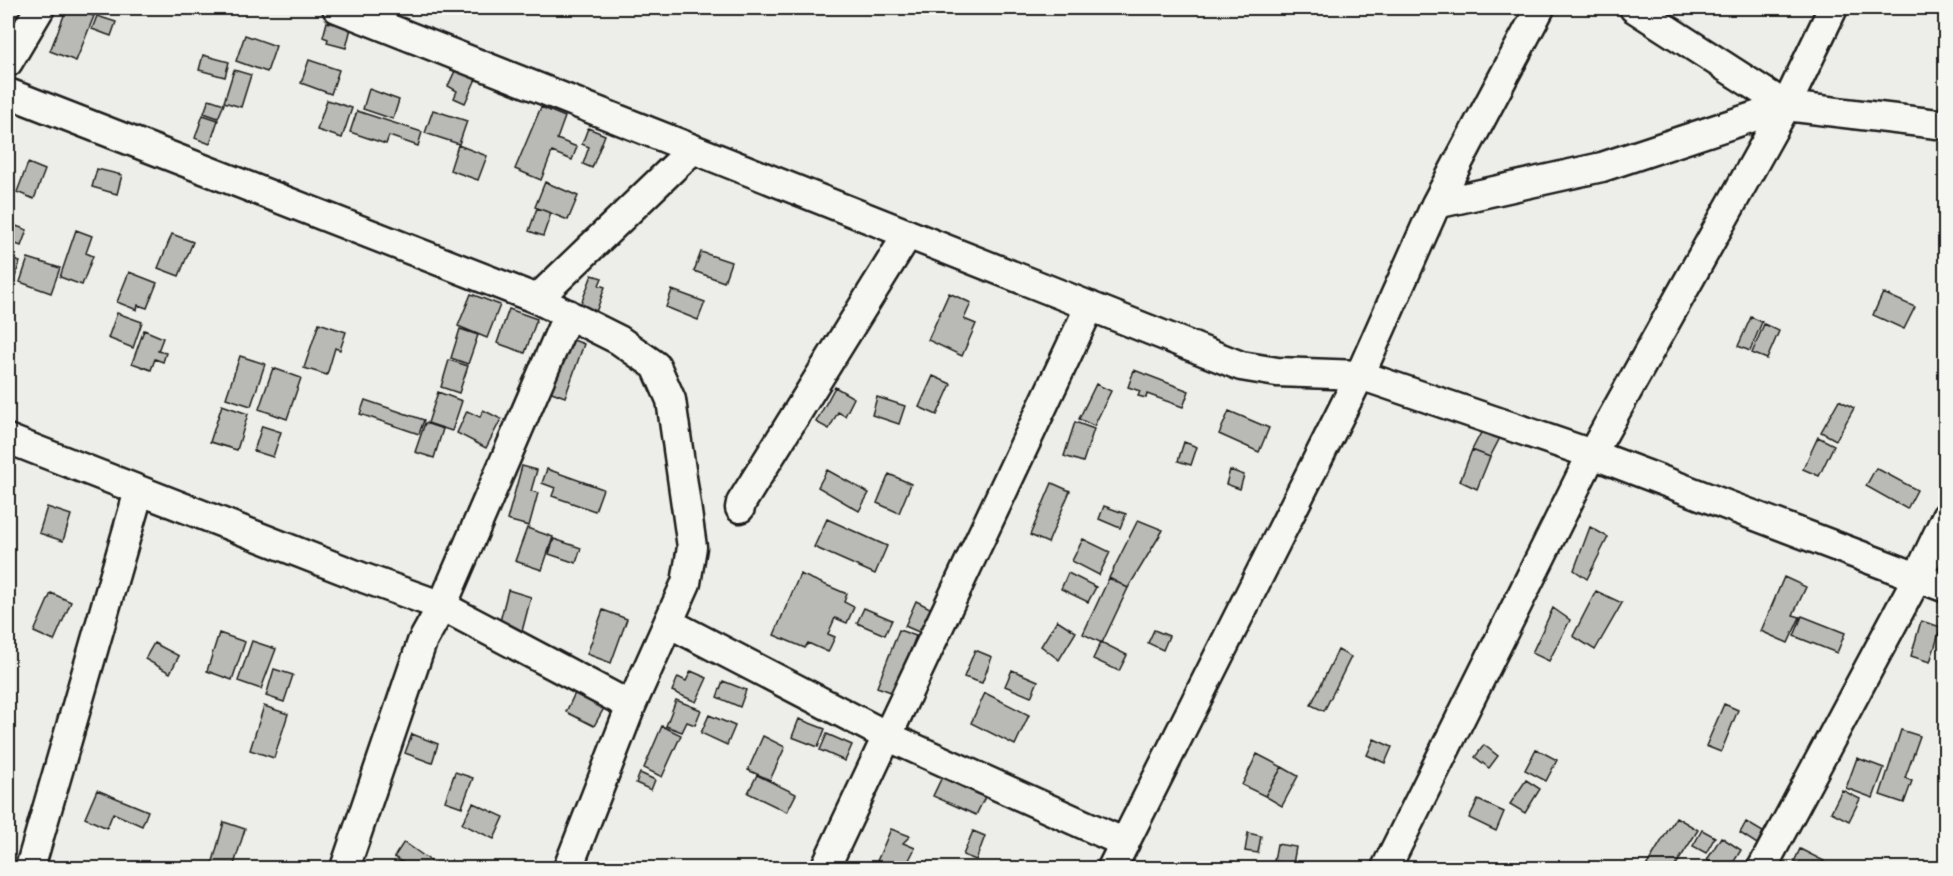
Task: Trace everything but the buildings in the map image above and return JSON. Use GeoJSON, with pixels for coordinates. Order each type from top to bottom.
{"type":"FeatureCollection","features":[{"type":"Feature","properties":{"kind":"street"},"geometry":{"type":"LineString","coordinates":[[8,62],[40,8]]}},
{"type":"Feature","properties":{"kind":"street"},"geometry":{"type":"LineString","coordinates":[[337,8],[1241,366],[1277,372],[1360,375],[1592,454],[1946,588]]}},
{"type":"Feature","properties":{"kind":"street"},"geometry":{"type":"LineString","coordinates":[[1112,868],[1360,375],[1436,204],[1540,8]]}},
{"type":"Feature","properties":{"kind":"street"},"geometry":{"type":"LineString","coordinates":[[1634,8],[1786,106]]}},
{"type":"Feature","properties":{"kind":"street"},"geometry":{"type":"LineString","coordinates":[[1386,868],[1592,454],[1786,106],[1833,8]]}},
{"type":"Feature","properties":{"kind":"street"},"geometry":{"type":"LineString","coordinates":[[8,93],[537,298],[619,340],[656,366],[671,400],[692,547],[686,583],[631,706],[569,868]]}},
{"type":"Feature","properties":{"kind":"street"},"geometry":{"type":"LineString","coordinates":[[1436,204],[1602,167],[1786,106],[1946,125]]}},
{"type":"Feature","properties":{"kind":"street"},"geometry":{"type":"LineString","coordinates":[[537,298],[693,149]]}},
{"type":"Feature","properties":{"kind":"street"},"geometry":{"type":"LineString","coordinates":[[740,508],[908,234]]}},
{"type":"Feature","properties":{"kind":"street"},"geometry":{"type":"LineString","coordinates":[[825,868],[1090,306]]}},
{"type":"Feature","properties":{"kind":"street"},"geometry":{"type":"LineString","coordinates":[[345,868],[422,642],[442,606],[568,314]]}},
{"type":"Feature","properties":{"kind":"street"},"geometry":{"type":"LineString","coordinates":[[8,439],[364,578],[442,606],[631,706]]}},
{"type":"Feature","properties":{"kind":"street"},"geometry":{"type":"LineString","coordinates":[[30,868],[139,490]]}},
{"type":"Feature","properties":{"kind":"street"},"geometry":{"type":"LineString","coordinates":[[1762,868],[1918,576],[1946,518]]}},
{"type":"Feature","properties":{"kind":"street"},"geometry":{"type":"LineString","coordinates":[[669,623],[887,736],[1125,843]]}}]}
